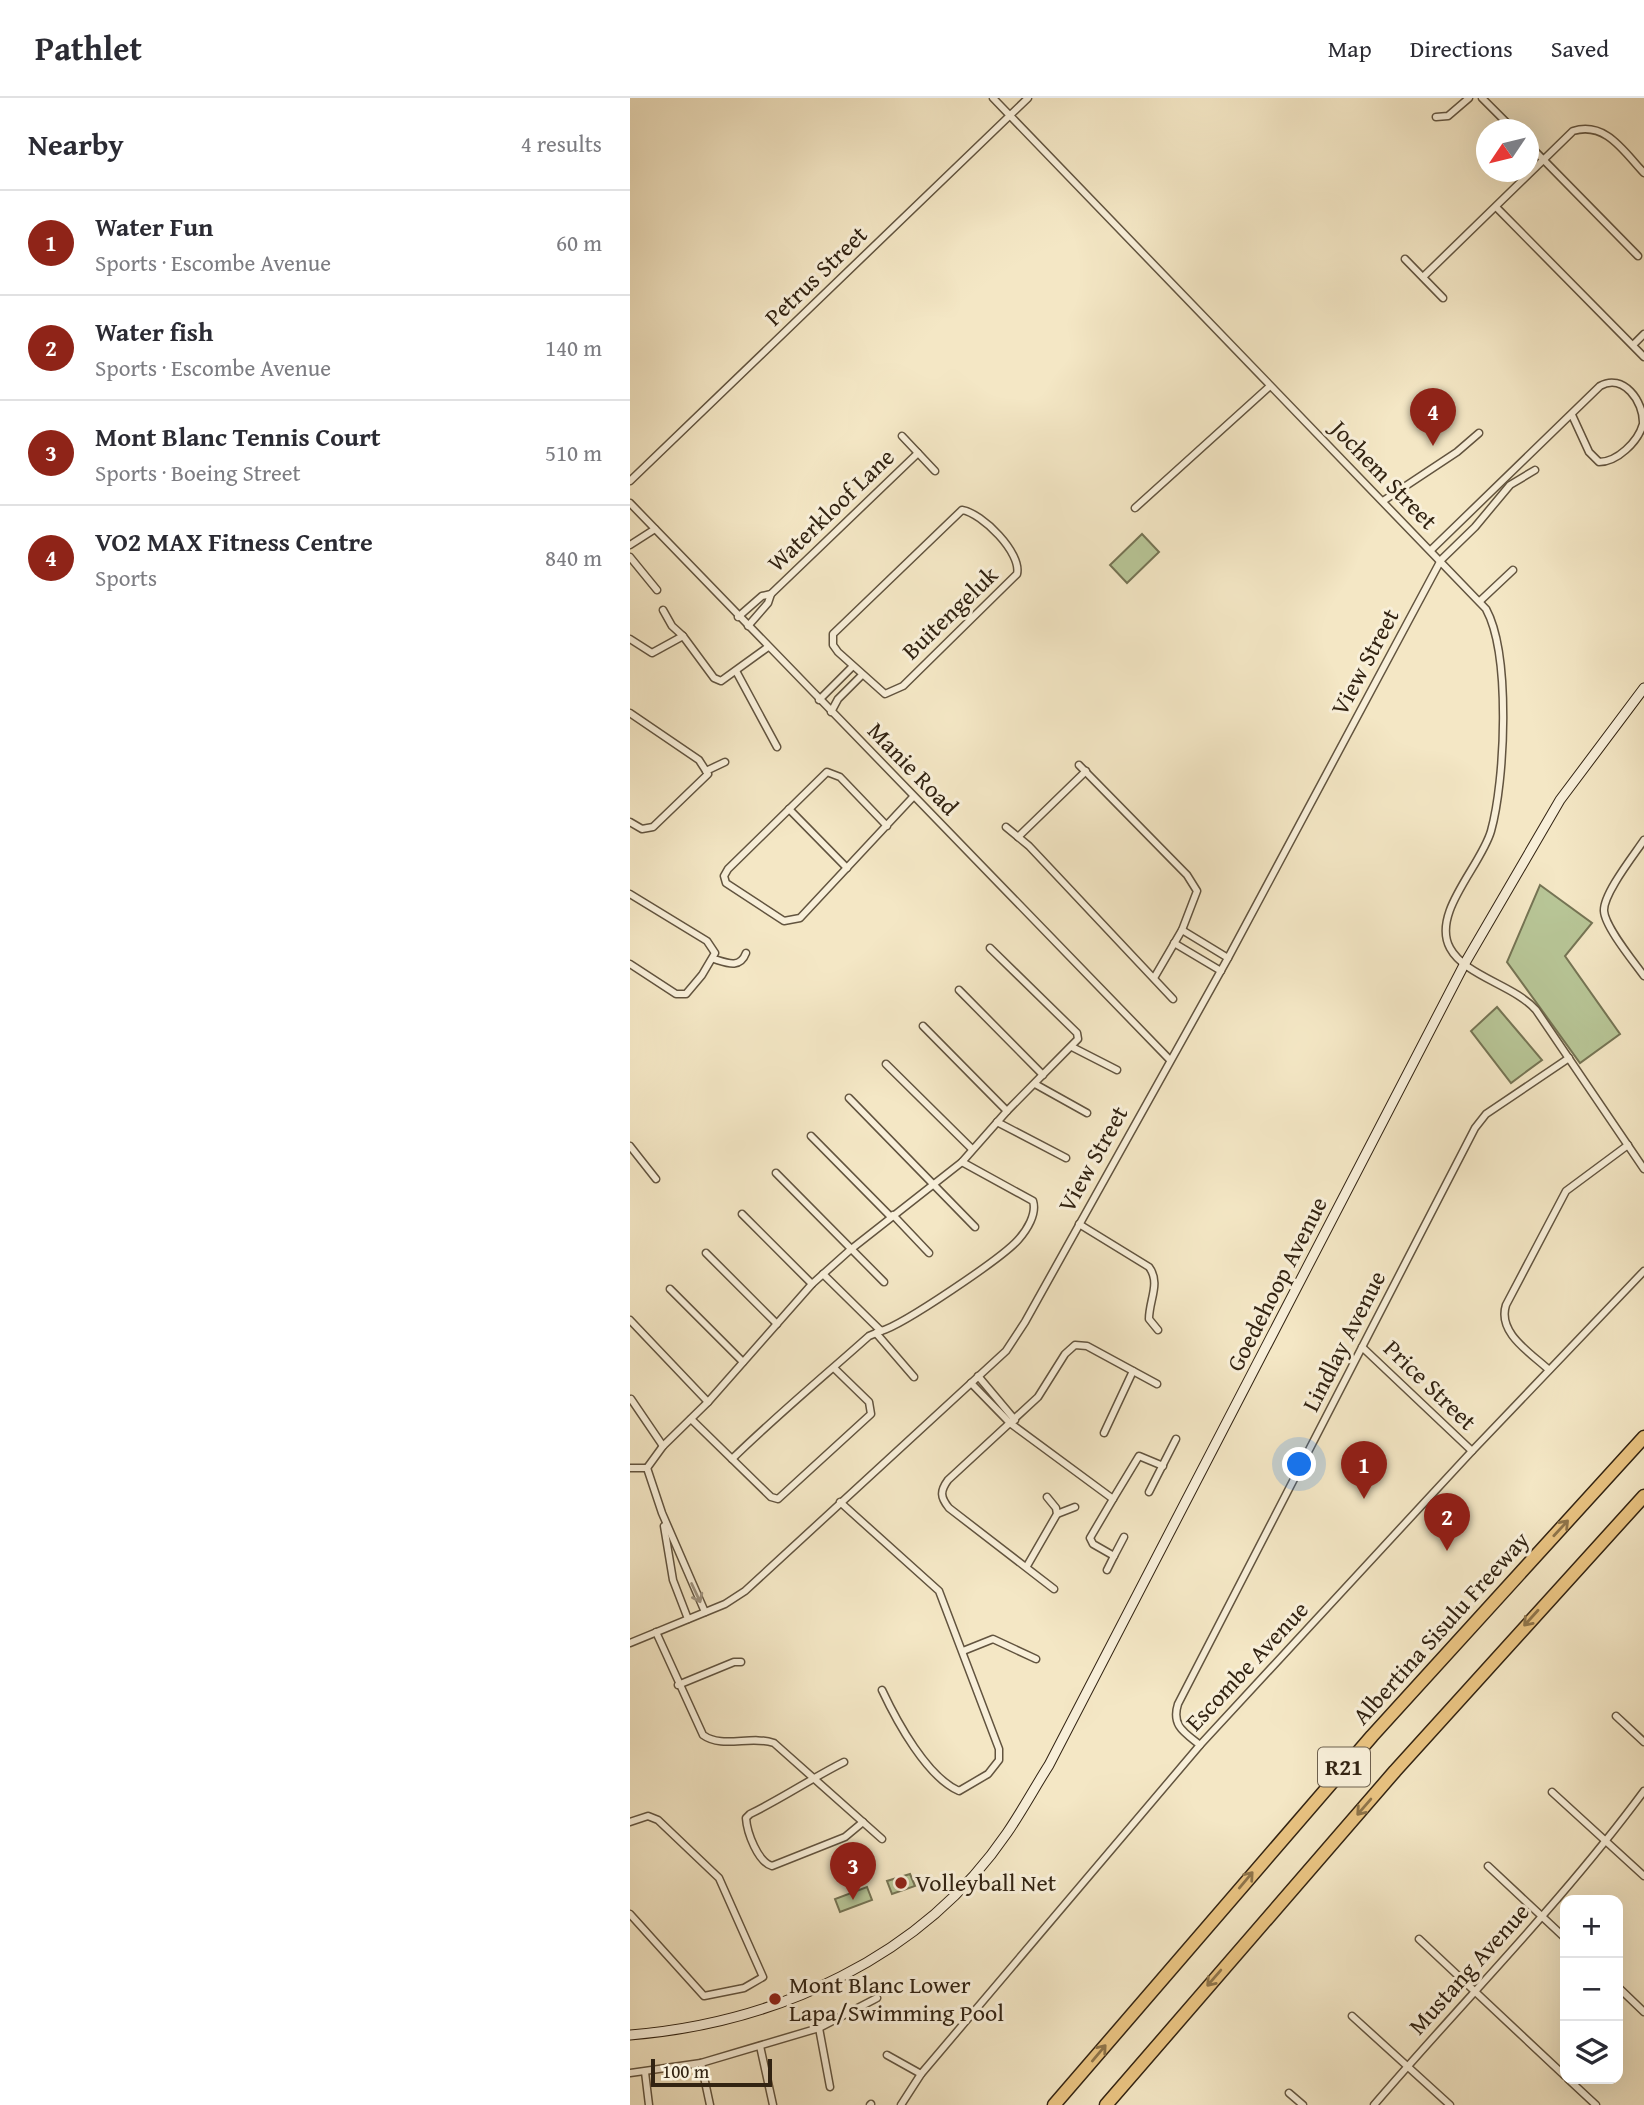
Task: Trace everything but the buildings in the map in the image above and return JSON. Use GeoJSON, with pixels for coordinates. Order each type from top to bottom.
{"type":"FeatureCollection","features":[{"type":"Feature","properties":{"kind":"highway","name":"Albertina Sisulu Freeway"},"geometry":{"type":"LineString","coordinates":[[1054,2105],[1372,1736],[1644,1437]]}},
{"type":"Feature","properties":{"kind":"highway","name":"R21"},"geometry":{"type":"LineString","coordinates":[[1106,2105],[1404,1761],[1644,1496]]}},
{"type":"Feature","properties":{"kind":"main road","name":"Goedehoop Avenue"},"geometry":{"type":"LineString","coordinates":[[630,2035],[707,2026],[797,1998],[885,1952],[950,1899],[1007,1834],[1049,1765],[1465,964],[1560,800],[1644,688]]}},
{"type":"Feature","properties":{"kind":"street","name":"Jochem Street"},"geometry":{"type":"LineString","coordinates":[[993,98],[1441,560],[1480,601],[1491,619],[1495,632],[1503,737],[1496,814],[1490,835],[1446,920],[1450,947],[1465,964]]}},
{"type":"Feature","properties":{"kind":"street","name":"Petrus Street"},"geometry":{"type":"LineString","coordinates":[[630,481],[1028,98]]}},
{"type":"Feature","properties":{"kind":"street"},"geometry":{"type":"LineString","coordinates":[[1436,117],[1448,116],[1469,98]]}},
{"type":"Feature","properties":{"kind":"street"},"geometry":{"type":"LineString","coordinates":[[1482,98],[1503,119]]}},
{"type":"Feature","properties":{"kind":"street"},"geometry":{"type":"LineString","coordinates":[[1423,277],[1497,208],[1573,131],[1591,128],[1602,130],[1644,173]]}},
{"type":"Feature","properties":{"kind":"street"},"geometry":{"type":"LineString","coordinates":[[1539,155],[1638,256]]}},
{"type":"Feature","properties":{"kind":"street"},"geometry":{"type":"LineString","coordinates":[[1497,208],[1644,357]]}},
{"type":"Feature","properties":{"kind":"street"},"geometry":{"type":"LineString","coordinates":[[1405,259],[1443,298]]}},
{"type":"Feature","properties":{"kind":"street"},"geometry":{"type":"LineString","coordinates":[[1633,345],[1644,334]]}},
{"type":"Feature","properties":{"kind":"street"},"geometry":{"type":"LineString","coordinates":[[1431,550],[1600,386],[1614,380],[1634,394],[1643,410],[1643,425],[1622,453],[1613,459],[1599,462],[1589,452],[1572,415]]}},
{"type":"Feature","properties":{"kind":"street"},"geometry":{"type":"LineString","coordinates":[[1135,508],[1270,386]]}},
{"type":"Feature","properties":{"kind":"street"},"geometry":{"type":"LineString","coordinates":[[1383,501],[1457,453],[1479,433]]}},
{"type":"Feature","properties":{"kind":"street","name":"Waterkloof Lane"},"geometry":{"type":"LineString","coordinates":[[902,436],[935,471]]}},
{"type":"Feature","properties":{"kind":"street","name":"Waterkloof Lane"},"geometry":{"type":"LineString","coordinates":[[748,626],[768,603],[771,594],[918,453]]}},
{"type":"Feature","properties":{"kind":"street","name":"View Street"},"geometry":{"type":"LineString","coordinates":[[630,1643],[705,1612],[745,1591],[1006,1350],[1025,1322],[1221,971],[1441,560],[1475,527],[1510,485],[1535,470]]}},
{"type":"Feature","properties":{"kind":"street","name":"Manie Road"},"geometry":{"type":"LineString","coordinates":[[630,503],[1170,1060]]}},
{"type":"Feature","properties":{"kind":"street","name":"Buitengeluk"},"geometry":{"type":"LineString","coordinates":[[962,510],[981,518],[1013,553],[1018,561],[1017,574],[896,691],[885,694],[852,667],[833,645],[832,638],[836,630],[954,515],[962,510]]}},
{"type":"Feature","properties":{"kind":"street"},"geometry":{"type":"LineString","coordinates":[[630,545],[655,529]]}},
{"type":"Feature","properties":{"kind":"street"},"geometry":{"type":"LineString","coordinates":[[630,557],[657,590]]}},
{"type":"Feature","properties":{"kind":"street"},"geometry":{"type":"LineString","coordinates":[[1480,601],[1513,570]]}},
{"type":"Feature","properties":{"kind":"street","name":"Waterkloof Lane"},"geometry":{"type":"LineString","coordinates":[[738,617],[762,596],[771,594]]}},
{"type":"Feature","properties":{"kind":"street"},"geometry":{"type":"LineString","coordinates":[[663,610],[672,626],[717,680],[725,680],[768,647]]}},
{"type":"Feature","properties":{"kind":"street"},"geometry":{"type":"LineString","coordinates":[[630,639],[652,653],[683,636]]}},
{"type":"Feature","properties":{"kind":"street"},"geometry":{"type":"LineString","coordinates":[[819,699],[852,667]]}},
{"type":"Feature","properties":{"kind":"street"},"geometry":{"type":"LineString","coordinates":[[736,671],[777,747]]}},
{"type":"Feature","properties":{"kind":"street"},"geometry":{"type":"LineString","coordinates":[[831,712],[838,699],[862,675]]}},
{"type":"Feature","properties":{"kind":"street"},"geometry":{"type":"LineString","coordinates":[[630,713],[699,760],[706,771],[705,780],[653,827],[642,829],[630,821]]}},
{"type":"Feature","properties":{"kind":"street"},"geometry":{"type":"LineString","coordinates":[[706,771],[725,762]]}},
{"type":"Feature","properties":{"kind":"street"},"geometry":{"type":"LineString","coordinates":[[1079,765],[1194,883],[1197,891],[1195,904],[1154,978]]}},
{"type":"Feature","properties":{"kind":"street"},"geometry":{"type":"LineString","coordinates":[[1018,837],[1086,771]]}},
{"type":"Feature","properties":{"kind":"street"},"geometry":{"type":"LineString","coordinates":[[887,826],[833,772],[823,774],[728,869],[724,876],[726,883],[784,921],[792,922],[800,918],[887,826],[913,797]]}},
{"type":"Feature","properties":{"kind":"street"},"geometry":{"type":"LineString","coordinates":[[789,809],[847,868]]}},
{"type":"Feature","properties":{"kind":"street"},"geometry":{"type":"LineString","coordinates":[[1006,827],[1173,999]]}},
{"type":"Feature","properties":{"kind":"street"},"geometry":{"type":"LineString","coordinates":[[1644,840],[1608,895],[1604,909],[1609,925],[1644,976]]}},
{"type":"Feature","properties":{"kind":"street"},"geometry":{"type":"LineString","coordinates":[[630,894],[707,941],[715,953],[714,959],[690,992],[681,995],[630,964]]}},
{"type":"Feature","properties":{"kind":"street"},"geometry":{"type":"LineString","coordinates":[[1182,930],[1228,958]]}},
{"type":"Feature","properties":{"kind":"street"},"geometry":{"type":"LineString","coordinates":[[1174,943],[1221,971]]}},
{"type":"Feature","properties":{"kind":"street"},"geometry":{"type":"LineString","coordinates":[[647,1468],[663,1446],[708,1402],[812,1284],[850,1250],[962,1162],[1007,1111],[1079,1039],[1077,1033],[990,948]]}},
{"type":"Feature","properties":{"kind":"street"},"geometry":{"type":"LineString","coordinates":[[714,959],[735,964],[743,961],[746,953]]}},
{"type":"Feature","properties":{"kind":"street"},"geometry":{"type":"LineString","coordinates":[[1465,964],[1525,999],[1569,1058],[1644,1169]]}},
{"type":"Feature","properties":{"kind":"street"},"geometry":{"type":"LineString","coordinates":[[959,990],[1043,1075]]}},
{"type":"Feature","properties":{"kind":"street"},"geometry":{"type":"LineString","coordinates":[[923,1026],[1007,1111]]}},
{"type":"Feature","properties":{"kind":"street"},"geometry":{"type":"LineString","coordinates":[[1072,1047],[1117,1070]]}},
{"type":"Feature","properties":{"kind":"street","name":"Lindlay Avenue"},"geometry":{"type":"LineString","coordinates":[[1200,1745],[1180,1730],[1175,1717],[1178,1704],[1481,1118],[1569,1058]]}},
{"type":"Feature","properties":{"kind":"street"},"geometry":{"type":"LineString","coordinates":[[886,1064],[972,1149]]}},
{"type":"Feature","properties":{"kind":"street"},"geometry":{"type":"LineString","coordinates":[[1035,1084],[1087,1113]]}},
{"type":"Feature","properties":{"kind":"street"},"geometry":{"type":"LineString","coordinates":[[849,1098],[975,1227]]}},
{"type":"Feature","properties":{"kind":"street"},"geometry":{"type":"LineString","coordinates":[[997,1122],[1066,1158]]}},
{"type":"Feature","properties":{"kind":"street"},"geometry":{"type":"LineString","coordinates":[[811,1136],[929,1253]]}},
{"type":"Feature","properties":{"kind":"street"},"geometry":{"type":"LineString","coordinates":[[1549,1370],[1507,1330],[1503,1318],[1506,1305],[1563,1195],[1572,1184],[1628,1145]]}},
{"type":"Feature","properties":{"kind":"street"},"geometry":{"type":"LineString","coordinates":[[630,1146],[656,1179]]}},
{"type":"Feature","properties":{"kind":"street"},"geometry":{"type":"LineString","coordinates":[[732,1459],[878,1332],[909,1317],[1016,1242],[1033,1216],[1035,1205],[1028,1197],[962,1162]]}},
{"type":"Feature","properties":{"kind":"street"},"geometry":{"type":"LineString","coordinates":[[776,1173],[884,1282]]}},
{"type":"Feature","properties":{"kind":"street"},"geometry":{"type":"LineString","coordinates":[[742,1214],[812,1284]]}},
{"type":"Feature","properties":{"kind":"street"},"geometry":{"type":"LineString","coordinates":[[1079,1224],[1149,1267],[1156,1281],[1149,1319],[1158,1330]]}},
{"type":"Feature","properties":{"kind":"street"},"geometry":{"type":"LineString","coordinates":[[706,1253],[778,1324]]}},
{"type":"Feature","properties":{"kind":"street","name":"Escombe Avenue"},"geometry":{"type":"LineString","coordinates":[[901,2105],[921,2074],[1200,1745],[1472,1451],[1644,1271]]}},
{"type":"Feature","properties":{"kind":"street"},"geometry":{"type":"LineString","coordinates":[[823,1274],[878,1332],[914,1377]]}},
{"type":"Feature","properties":{"kind":"street"},"geometry":{"type":"LineString","coordinates":[[670,1289],[743,1362]]}},
{"type":"Feature","properties":{"kind":"street"},"geometry":{"type":"LineString","coordinates":[[630,1320],[708,1402]]}},
{"type":"Feature","properties":{"kind":"street"},"geometry":{"type":"LineString","coordinates":[[1054,1589],[949,1508],[941,1491],[948,1480],[1046,1388],[1065,1354],[1075,1345],[1087,1346],[1157,1384]]}},
{"type":"Feature","properties":{"kind":"street","name":"Price Street"},"geometry":{"type":"LineString","coordinates":[[1362,1347],[1472,1451]]}},
{"type":"Feature","properties":{"kind":"street"},"geometry":{"type":"LineString","coordinates":[[691,1419],[771,1497],[782,1496],[871,1414],[869,1402],[834,1368]]}},
{"type":"Feature","properties":{"kind":"street"},"geometry":{"type":"LineString","coordinates":[[1104,1433],[1133,1371]]}},
{"type":"Feature","properties":{"kind":"street"},"geometry":{"type":"LineString","coordinates":[[978,1376],[1012,1421]]}},
{"type":"Feature","properties":{"kind":"street"},"geometry":{"type":"LineString","coordinates":[[971,1383],[1019,1428],[1113,1499]]}},
{"type":"Feature","properties":{"kind":"street"},"geometry":{"type":"LineString","coordinates":[[631,1399],[663,1446]]}},
{"type":"Feature","properties":{"kind":"street"},"geometry":{"type":"LineString","coordinates":[[1149,1492],[1176,1440]]}},
{"type":"Feature","properties":{"kind":"street"},"geometry":{"type":"LineString","coordinates":[[1114,1556],[1090,1540],[1139,1456],[1163,1466]]}},
{"type":"Feature","properties":{"kind":"street"},"geometry":{"type":"LineString","coordinates":[[630,1468],[647,1468]]}},
{"type":"Feature","properties":{"kind":"street"},"geometry":{"type":"LineString","coordinates":[[647,1468],[662,1513],[705,1612]]}},
{"type":"Feature","properties":{"kind":"street"},"geometry":{"type":"LineString","coordinates":[[1047,1497],[1056,1508],[1057,1514]]}},
{"type":"Feature","properties":{"kind":"street"},"geometry":{"type":"LineString","coordinates":[[841,1502],[939,1591],[1000,1753],[996,1765],[975,1784],[959,1791],[937,1777],[882,1690]]}},
{"type":"Feature","properties":{"kind":"street"},"geometry":{"type":"LineString","coordinates":[[1027,1566],[1057,1514],[1075,1507]]}},
{"type":"Feature","properties":{"kind":"street"},"geometry":{"type":"LineString","coordinates":[[662,1513],[673,1580],[688,1619]]}},
{"type":"Feature","properties":{"kind":"street"},"geometry":{"type":"LineString","coordinates":[[1107,1570],[1124,1537]]}},
{"type":"Feature","properties":{"kind":"street"},"geometry":{"type":"LineString","coordinates":[[656,1632],[699,1731],[707,1739],[766,1740],[786,1752],[882,1839]]}},
{"type":"Feature","properties":{"kind":"street"},"geometry":{"type":"LineString","coordinates":[[963,1651],[993,1639],[1036,1659]]}},
{"type":"Feature","properties":{"kind":"street"},"geometry":{"type":"LineString","coordinates":[[678,1685],[734,1662],[741,1662]]}},
{"type":"Feature","properties":{"kind":"street"},"geometry":{"type":"LineString","coordinates":[[1616,1716],[1644,1742]]}},
{"type":"Feature","properties":{"kind":"street"},"geometry":{"type":"LineString","coordinates":[[844,1762],[746,1818],[747,1828],[765,1864],[772,1866],[845,1837],[863,1822]]}},
{"type":"Feature","properties":{"kind":"street","name":"Mustang Avenue"},"geometry":{"type":"LineString","coordinates":[[1374,2105],[1543,1917],[1607,1841],[1644,1791]]}},
{"type":"Feature","properties":{"kind":"street"},"geometry":{"type":"LineString","coordinates":[[1552,1792],[1644,1876]]}},
{"type":"Feature","properties":{"kind":"street"},"geometry":{"type":"LineString","coordinates":[[630,1822],[653,1817],[719,1878],[762,1978],[744,1988],[707,1998],[630,1914]]}},
{"type":"Feature","properties":{"kind":"street"},"geometry":{"type":"LineString","coordinates":[[1488,1866],[1560,1933]]}},
{"type":"Feature","properties":{"kind":"street"},"geometry":{"type":"LineString","coordinates":[[1419,1939],[1560,2070]]}},
{"type":"Feature","properties":{"kind":"street"},"geometry":{"type":"LineString","coordinates":[[1623,1992],[1644,2012]]}},
{"type":"Feature","properties":{"kind":"street"},"geometry":{"type":"LineString","coordinates":[[630,2073],[701,2063],[760,2046],[819,2028],[877,1998]]}},
{"type":"Feature","properties":{"kind":"street"},"geometry":{"type":"LineString","coordinates":[[1352,2017],[1450,2105]]}},
{"type":"Feature","properties":{"kind":"street"},"geometry":{"type":"LineString","coordinates":[[819,2028],[830,2087]]}},
{"type":"Feature","properties":{"kind":"street"},"geometry":{"type":"LineString","coordinates":[[760,2046],[773,2105]]}},
{"type":"Feature","properties":{"kind":"street"},"geometry":{"type":"LineString","coordinates":[[887,2055],[921,2074]]}},
{"type":"Feature","properties":{"kind":"street"},"geometry":{"type":"LineString","coordinates":[[701,2063],[710,2105]]}},
{"type":"Feature","properties":{"kind":"street"},"geometry":{"type":"LineString","coordinates":[[645,2072],[649,2105]]}},
{"type":"Feature","properties":{"kind":"street"},"geometry":{"type":"LineString","coordinates":[[1574,2084],[1596,2105]]}},
{"type":"Feature","properties":{"kind":"street"},"geometry":{"type":"LineString","coordinates":[[1289,2093],[1303,2105]]}},
{"type":"Feature","properties":{"kind":"green space"},"geometry":{"type":"Polygon","coordinates":[[[1142,534],[1159,552],[1127,583],[1110,565],[1142,534]]]}},
{"type":"Feature","properties":{"kind":"green space"},"geometry":{"type":"Polygon","coordinates":[[[1540,885],[1592,923],[1565,956],[1620,1034],[1580,1063],[1507,962],[1540,885]]]}},
{"type":"Feature","properties":{"kind":"green space"},"geometry":{"type":"Polygon","coordinates":[[[1497,1007],[1542,1060],[1511,1083],[1471,1031],[1497,1007]]]}},
{"type":"Feature","properties":{"kind":"green space","name":"Volleyball Net"},"geometry":{"type":"Polygon","coordinates":[[[910,1874],[915,1886],[892,1894],[887,1881],[910,1874]]]}},
{"type":"Feature","properties":{"kind":"green space"},"geometry":{"type":"Polygon","coordinates":[[[867,1887],[872,1900],[840,1912],[835,1899],[867,1887]]]}},
{"type":"Feature","properties":{"kind":"place","name":"VO2 MAX Fitness Centre"},"geometry":{"type":"Point","coordinates":[1433,446]}},
{"type":"Feature","properties":{"kind":"place","name":"Water Fun"},"geometry":{"type":"Point","coordinates":[1364,1499]}},
{"type":"Feature","properties":{"kind":"place","name":"Water fish"},"geometry":{"type":"Point","coordinates":[1447,1551]}},
{"type":"Feature","properties":{"kind":"place","name":"Volleyball Net"},"geometry":{"type":"Point","coordinates":[901,1883]}},
{"type":"Feature","properties":{"kind":"place","name":"Mont Blanc Tennis Court"},"geometry":{"type":"Point","coordinates":[853,1900]}},
{"type":"Feature","properties":{"kind":"place","name":"Mont Blanc Lower Lapa/Swimming Pool"},"geometry":{"type":"Point","coordinates":[775,1999]}}]}
